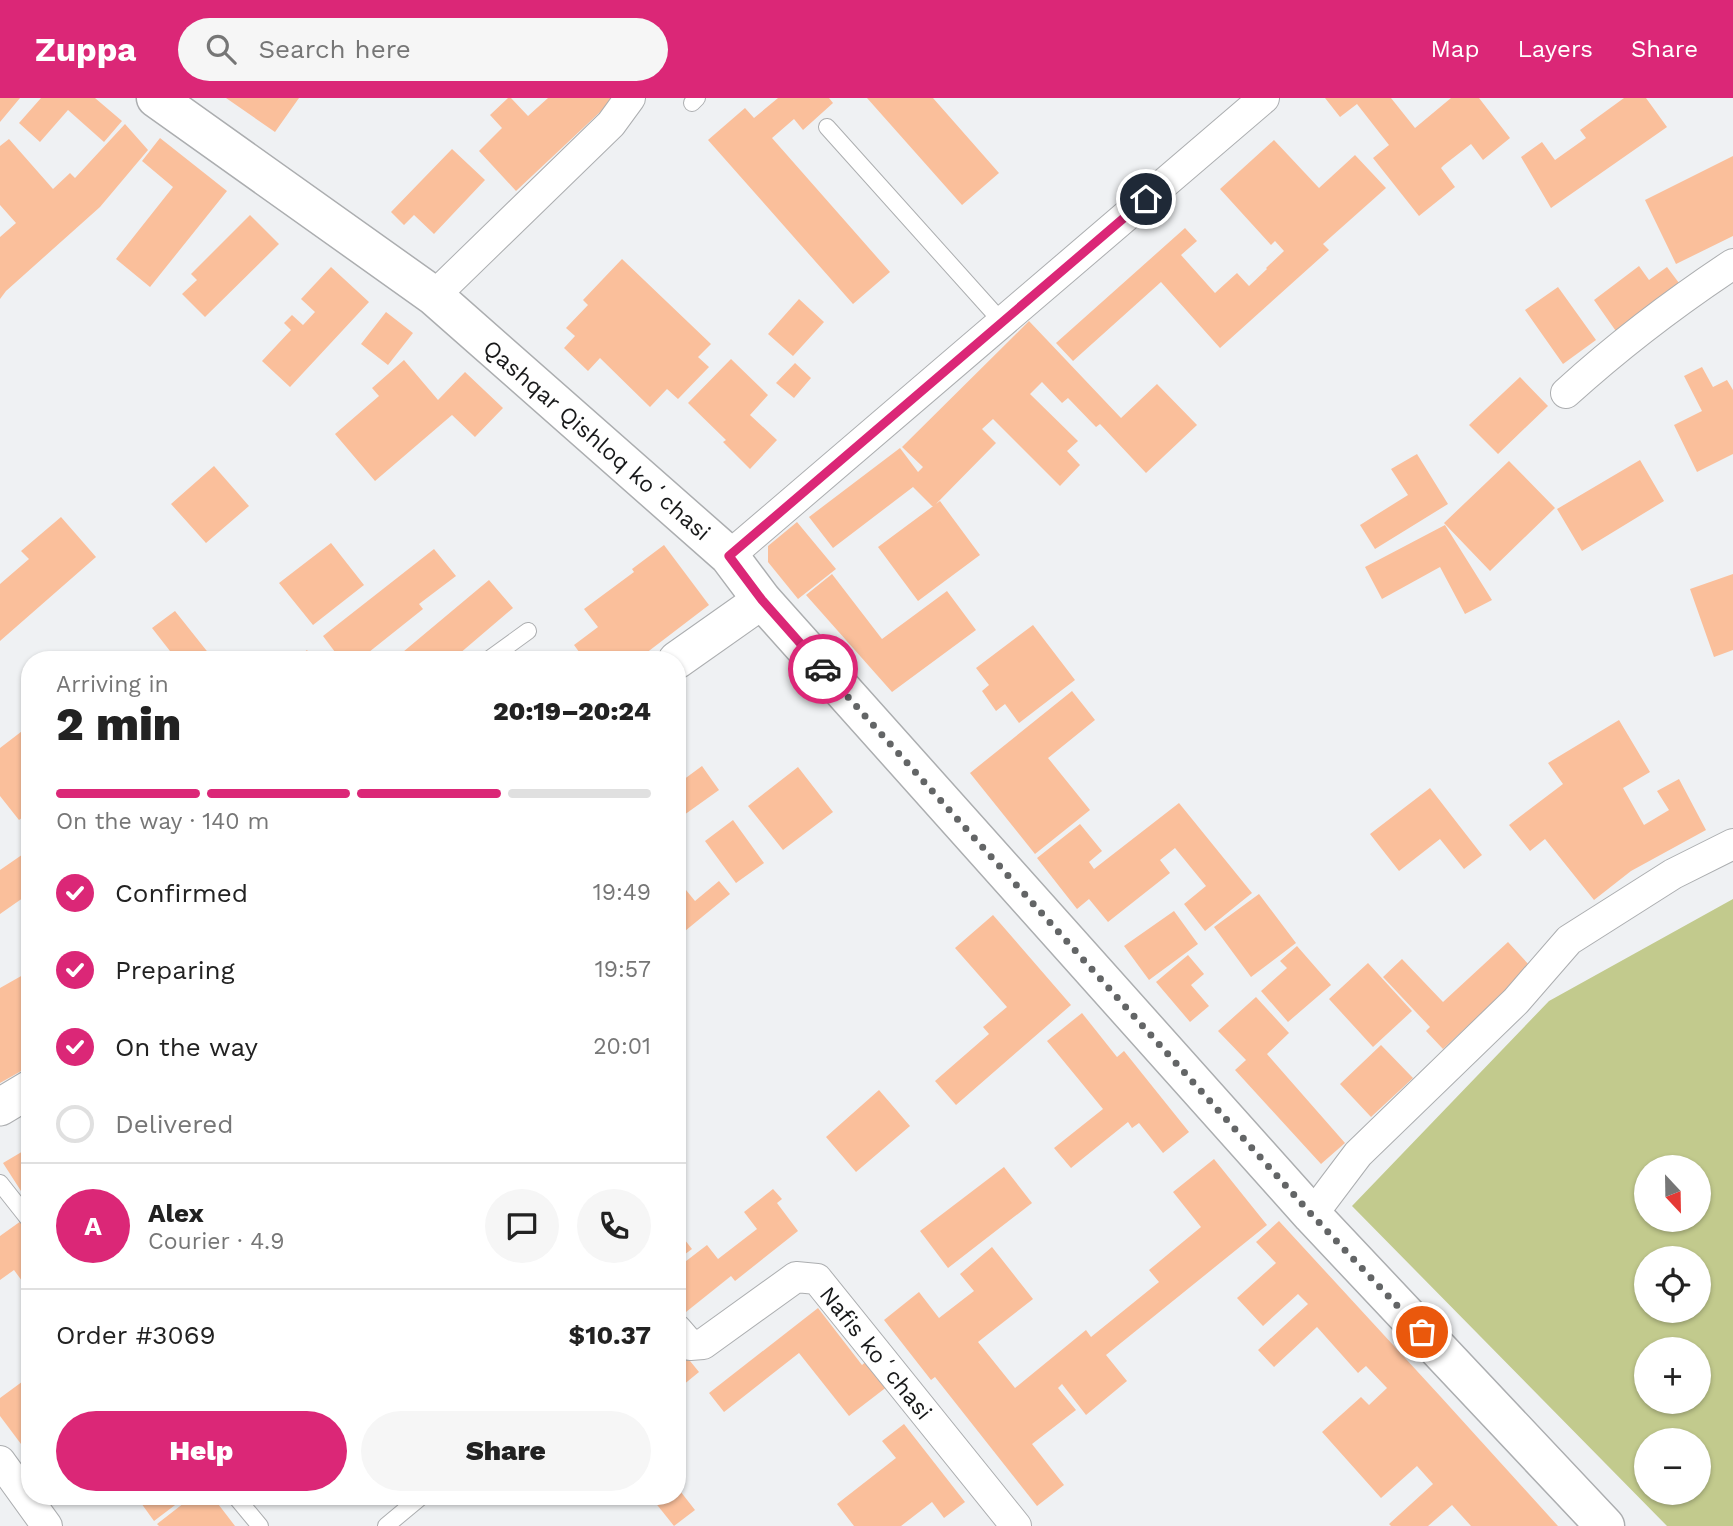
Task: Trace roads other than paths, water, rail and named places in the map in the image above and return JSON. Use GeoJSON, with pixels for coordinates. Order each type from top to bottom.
{"type":"FeatureCollection","features":[{"type":"Feature","properties":{"kind":"main road","name":"Qashqar Qishloq koʻchasi"},"geometry":{"type":"LineString","coordinates":[[156,98],[434,296],[729,556],[762,600],[1312,1215],[1605,1526]]}},
{"type":"Feature","properties":{"kind":"street"},"geometry":{"type":"LineString","coordinates":[[434,296],[611,124],[631,98]]}},
{"type":"Feature","properties":{"kind":"street"},"geometry":{"type":"LineString","coordinates":[[729,556],[1002,322],[1250,102]]}},
{"type":"Feature","properties":{"kind":"street"},"geometry":{"type":"LineString","coordinates":[[1566,393],[1671,305],[1733,264]]}},
{"type":"Feature","properties":{"kind":"street"},"geometry":{"type":"LineString","coordinates":[[686,654],[762,600]]}},
{"type":"Feature","properties":{"kind":"street"},"geometry":{"type":"LineString","coordinates":[[1312,1215],[1359,1154],[1516,1001],[1569,940],[1673,874],[1733,845]]}},
{"type":"Feature","properties":{"kind":"street"},"geometry":{"type":"LineString","coordinates":[[0,1107],[21,1094]]}},
{"type":"Feature","properties":{"kind":"street","name":"Nafis koʻchasi"},"geometry":{"type":"LineString","coordinates":[[686,1340],[690,1345],[704,1344],[796,1277],[817,1279],[1016,1526]]}},
{"type":"Feature","properties":{"kind":"street"},"geometry":{"type":"LineString","coordinates":[[0,1461],[21,1490]]}},
{"type":"Feature","properties":{"kind":"street"},"geometry":{"type":"LineString","coordinates":[[32,1505],[47,1526]]}},
{"type":"Feature","properties":{"kind":"lane"},"geometry":{"type":"LineString","coordinates":[[827,127],[1002,322]]}},
{"type":"Feature","properties":{"kind":"lane"},"geometry":{"type":"LineString","coordinates":[[500,651],[528,631]]}},
{"type":"Feature","properties":{"kind":"lane"},"geometry":{"type":"LineString","coordinates":[[0,1183],[21,1210]]}},
{"type":"Feature","properties":{"kind":"lane"},"geometry":{"type":"LineString","coordinates":[[242,1505],[260,1526]]}},
{"type":"Feature","properties":{"kind":"lane"},"geometry":{"type":"LineString","coordinates":[[386,1526],[411,1505]]}}]}
